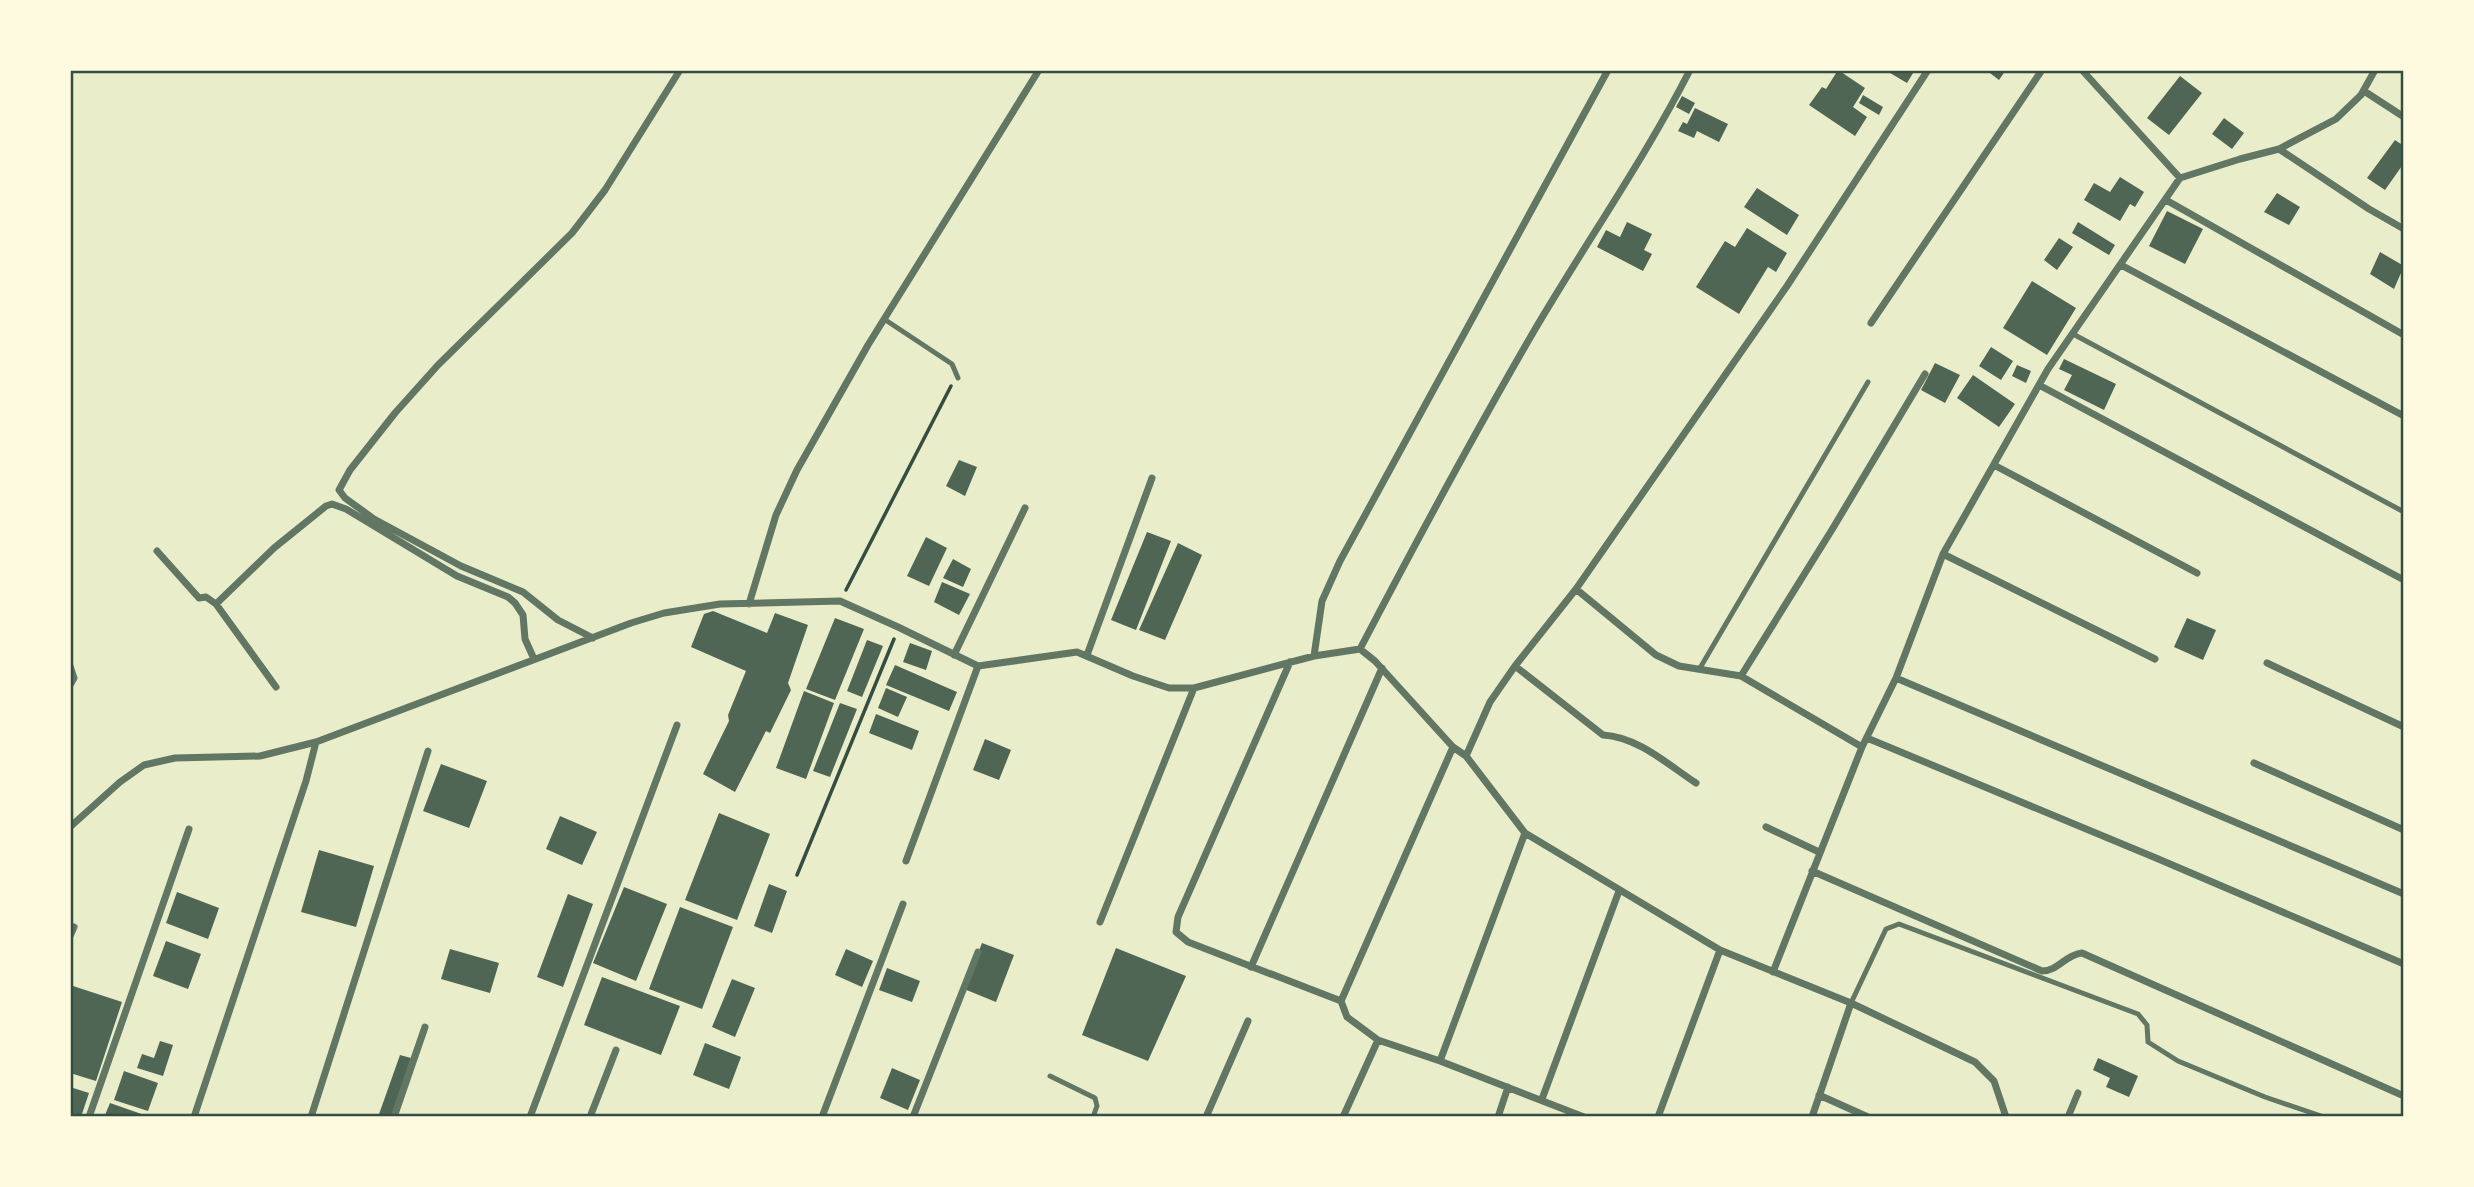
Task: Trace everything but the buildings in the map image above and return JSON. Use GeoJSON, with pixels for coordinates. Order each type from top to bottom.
{"type":"FeatureCollection","features":[{"type":"Feature","properties":{"kind":"street"},"geometry":{"type":"LineString","coordinates":[[593,638],[558,620],[523,592],[461,566],[374,519],[345,498],[340,487],[374,436],[395,413],[438,366],[572,233],[605,190],[680,70]]}},
{"type":"Feature","properties":{"kind":"street"},"geometry":{"type":"LineString","coordinates":[[749,604],[776,515],[797,470],[884,319],[1039,70]]}},
{"type":"Feature","properties":{"kind":"street"},"geometry":{"type":"LineString","coordinates":[[1314,656],[1322,601],[1340,561],[1608,70]]}},
{"type":"Feature","properties":{"kind":"street"},"geometry":{"type":"LineString","coordinates":[[1360,649],[1535,329],[1605,217],[1690,70]]}},
{"type":"Feature","properties":{"kind":"street"},"geometry":{"type":"LineString","coordinates":[[1466,757],[1490,702],[1576,589],[1787,286],[1928,70]]}},
{"type":"Feature","properties":{"kind":"street"},"geometry":{"type":"LineString","coordinates":[[1871,323],[2042,70]]}},
{"type":"Feature","properties":{"kind":"street"},"geometry":{"type":"LineString","coordinates":[[2082,70],[2180,178]]}},
{"type":"Feature","properties":{"kind":"street"},"geometry":{"type":"LineString","coordinates":[[1773,972],[1862,747],[1896,678],[1943,554],[2039,385],[2073,334],[2180,178],[2279,149],[2336,119],[2351,107],[2364,91],[2375,70]]}},
{"type":"Feature","properties":{"kind":"street"},"geometry":{"type":"LineString","coordinates":[[2364,91],[2404,117]]}},
{"type":"Feature","properties":{"kind":"street"},"geometry":{"type":"LineString","coordinates":[[2279,149],[2404,229]]}},
{"type":"Feature","properties":{"kind":"street"},"geometry":{"type":"LineString","coordinates":[[2166,200],[2404,335]]}},
{"type":"Feature","properties":{"kind":"street"},"geometry":{"type":"LineString","coordinates":[[2121,265],[2404,416]]}},
{"type":"Feature","properties":{"kind":"street"},"geometry":{"type":"LineString","coordinates":[[1741,676],[1925,374]]}},
{"type":"Feature","properties":{"kind":"street"},"geometry":{"type":"LineString","coordinates":[[2039,385],[2404,580]]}},
{"type":"Feature","properties":{"kind":"street"},"geometry":{"type":"LineString","coordinates":[[1994,465],[2197,573]]}},
{"type":"Feature","properties":{"kind":"street"},"geometry":{"type":"LineString","coordinates":[[1088,651],[1152,478]]}},
{"type":"Feature","properties":{"kind":"street"},"geometry":{"type":"LineString","coordinates":[[216,604],[274,548],[332,504],[346,509],[457,576],[508,597],[520,607],[526,639],[533,656]]}},
{"type":"Feature","properties":{"kind":"street"},"geometry":{"type":"LineString","coordinates":[[954,655],[1026,508]]}},
{"type":"Feature","properties":{"kind":"street"},"geometry":{"type":"LineString","coordinates":[[157,551],[199,598],[206,597],[216,604],[276,687]]}},
{"type":"Feature","properties":{"kind":"street"},"geometry":{"type":"LineString","coordinates":[[1943,554],[2155,659]]}},
{"type":"Feature","properties":{"kind":"street"},"geometry":{"type":"LineString","coordinates":[[1576,589],[1656,655],[1679,666],[1741,676],[1862,747]]}},
{"type":"Feature","properties":{"kind":"street"},"geometry":{"type":"LineString","coordinates":[[71,825],[120,782],[144,765],[157,761],[213,756],[260,756],[316,742],[533,656],[664,613],[720,604],[840,601],[978,666],[1088,651],[1133,676],[1169,688],[1194,688],[1314,656],[1360,649],[1382,668],[1453,747],[1466,757],[1525,832],[1720,950],[1851,1003],[1975,1062],[1994,1081],[2006,1117]]}},
{"type":"Feature","properties":{"kind":"street"},"geometry":{"type":"LineString","coordinates":[[1290,662],[1175,925],[1176,932],[1188,942],[1341,1001]]}},
{"type":"Feature","properties":{"kind":"street"},"geometry":{"type":"LineString","coordinates":[[2267,663],[2404,727]]}},
{"type":"Feature","properties":{"kind":"street"},"geometry":{"type":"LineString","coordinates":[[70,666],[74,678],[70,685]]}},
{"type":"Feature","properties":{"kind":"street"},"geometry":{"type":"LineString","coordinates":[[906,861],[978,666]]}},
{"type":"Feature","properties":{"kind":"street"},"geometry":{"type":"LineString","coordinates":[[1515,666],[1603,735],[1619,736],[1635,743],[1696,783]]}},
{"type":"Feature","properties":{"kind":"street"},"geometry":{"type":"LineString","coordinates":[[1251,967],[1382,668]]}},
{"type":"Feature","properties":{"kind":"street"},"geometry":{"type":"LineString","coordinates":[[1896,678],[2404,894]]}},
{"type":"Feature","properties":{"kind":"street"},"geometry":{"type":"LineString","coordinates":[[1100,922],[1194,688]]}},
{"type":"Feature","properties":{"kind":"street"},"geometry":{"type":"LineString","coordinates":[[530,1117],[677,725]]}},
{"type":"Feature","properties":{"kind":"street"},"geometry":{"type":"LineString","coordinates":[[1867,738],[2404,964]]}},
{"type":"Feature","properties":{"kind":"street"},"geometry":{"type":"LineString","coordinates":[[194,1117],[306,781],[316,742]]}},
{"type":"Feature","properties":{"kind":"street"},"geometry":{"type":"LineString","coordinates":[[1453,747],[1341,1001],[1347,1017],[1378,1040],[1542,1099],[1584,1117]]}},
{"type":"Feature","properties":{"kind":"street"},"geometry":{"type":"LineString","coordinates":[[311,1117],[428,751]]}},
{"type":"Feature","properties":{"kind":"street"},"geometry":{"type":"LineString","coordinates":[[2254,762],[2404,830]]}},
{"type":"Feature","properties":{"kind":"street"},"geometry":{"type":"LineString","coordinates":[[1766,827],[1819,852]]}},
{"type":"Feature","properties":{"kind":"street"},"geometry":{"type":"LineString","coordinates":[[89,1117],[188,829]]}},
{"type":"Feature","properties":{"kind":"street"},"geometry":{"type":"LineString","coordinates":[[1440,1061],[1525,832]]}},
{"type":"Feature","properties":{"kind":"street"},"geometry":{"type":"LineString","coordinates":[[1812,871],[2042,971],[2050,971],[2069,956],[2082,953],[2404,1096]]}},
{"type":"Feature","properties":{"kind":"street"},"geometry":{"type":"LineString","coordinates":[[1542,1099],[1619,891]]}},
{"type":"Feature","properties":{"kind":"street"},"geometry":{"type":"LineString","coordinates":[[822,1117],[902,904]]}},
{"type":"Feature","properties":{"kind":"street"},"geometry":{"type":"LineString","coordinates":[[70,936],[74,927]]}},
{"type":"Feature","properties":{"kind":"street"},"geometry":{"type":"LineString","coordinates":[[1658,1117],[1720,950]]}},
{"type":"Feature","properties":{"kind":"street"},"geometry":{"type":"LineString","coordinates":[[913,1117],[978,952]]}},
{"type":"Feature","properties":{"kind":"street"},"geometry":{"type":"LineString","coordinates":[[1812,1117],[1851,1003]]}},
{"type":"Feature","properties":{"kind":"street"},"geometry":{"type":"LineString","coordinates":[[1206,1117],[1248,1021]]}},
{"type":"Feature","properties":{"kind":"street"},"geometry":{"type":"LineString","coordinates":[[394,1117],[425,1027]]}},
{"type":"Feature","properties":{"kind":"street"},"geometry":{"type":"LineString","coordinates":[[1343,1117],[1378,1040]]}},
{"type":"Feature","properties":{"kind":"street"},"geometry":{"type":"LineString","coordinates":[[590,1117],[616,1049]]}},
{"type":"Feature","properties":{"kind":"street"},"geometry":{"type":"LineString","coordinates":[[1498,1117],[1508,1087]]}},
{"type":"Feature","properties":{"kind":"street"},"geometry":{"type":"LineString","coordinates":[[2068,1117],[2078,1093]]}},
{"type":"Feature","properties":{"kind":"street"},"geometry":{"type":"LineString","coordinates":[[1819,1095],[1868,1117]]}},
{"type":"Feature","properties":{"kind":"lane"},"geometry":{"type":"LineString","coordinates":[[884,319],[952,364],[958,379]]}},
{"type":"Feature","properties":{"kind":"lane"},"geometry":{"type":"LineString","coordinates":[[2073,334],[2404,512]]}},
{"type":"Feature","properties":{"kind":"lane"},"geometry":{"type":"LineString","coordinates":[[1700,668],[1868,382]]}},
{"type":"Feature","properties":{"kind":"lane"},"geometry":{"type":"LineString","coordinates":[[1851,1003],[1886,929],[1899,924],[2138,1014],[2147,1025],[2148,1042],[2178,1061],[2265,1097],[2324,1117]]}},
{"type":"Feature","properties":{"kind":"lane"},"geometry":{"type":"LineString","coordinates":[[1050,1076],[1095,1098],[1097,1106],[1093,1117]]}},
{"type":"Feature","properties":{"kind":"path"},"geometry":{"type":"LineString","coordinates":[[840,601],[952,385],[958,379]]}},
{"type":"Feature","properties":{"kind":"path"},"geometry":{"type":"LineString","coordinates":[[797,875],[898,627]]}}]}
